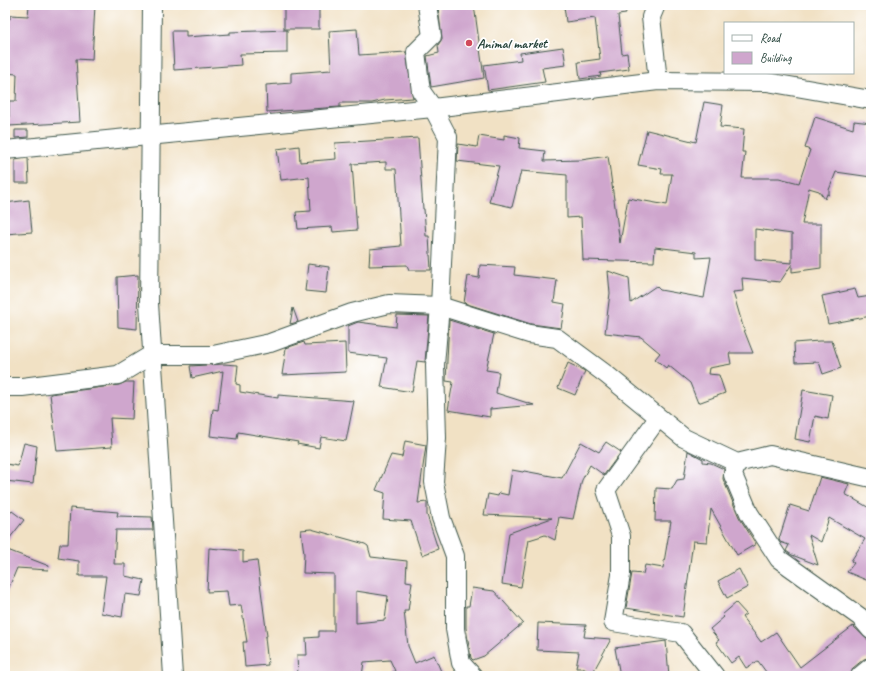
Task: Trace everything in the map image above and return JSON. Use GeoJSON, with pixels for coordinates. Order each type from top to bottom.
{"type":"FeatureCollection","features":[{"type":"Feature","properties":{"kind":"street"},"geometry":{"type":"LineString","coordinates":[[152,5],[149,303],[151,354],[173,676]]}},
{"type":"Feature","properties":{"kind":"street"},"geometry":{"type":"LineString","coordinates":[[427,5],[432,36],[416,52],[421,92],[433,108],[448,137],[440,306],[435,365],[437,438],[434,482],[441,518],[454,556],[456,629],[461,663],[473,676]]}},
{"type":"Feature","properties":{"kind":"street"},"geometry":{"type":"LineString","coordinates":[[656,5],[651,17],[658,80]]}},
{"type":"Feature","properties":{"kind":"street"},"geometry":{"type":"LineString","coordinates":[[5,150],[433,108],[658,80],[767,82],[871,100]]}},
{"type":"Feature","properties":{"kind":"street"},"geometry":{"type":"LineString","coordinates":[[5,387],[22,387],[118,375],[151,354],[213,355],[270,343],[352,313],[389,304],[440,306],[530,334],[557,338],[607,374],[658,418],[684,438],[737,463],[770,455],[871,478]]}},
{"type":"Feature","properties":{"kind":"street"},"geometry":{"type":"LineString","coordinates":[[658,418],[606,490],[621,536],[621,575],[613,622],[681,633],[715,676]]}},
{"type":"Feature","properties":{"kind":"street"},"geometry":{"type":"LineString","coordinates":[[737,463],[732,476],[749,513],[779,559],[860,617],[871,630]]}},
{"type":"Feature","properties":{"kind":"street"},"geometry":{"type":"LineString","coordinates":[[860,676],[871,667]]}},
{"type":"Feature","properties":{"kind":"building"},"geometry":{"type":"Polygon","coordinates":[[[29,5],[95,5],[92,60],[76,59],[80,122],[9,126],[9,101],[16,101],[17,74],[5,73],[5,19],[10,19],[10,15],[28,16],[29,5]]]}},
{"type":"Feature","properties":{"kind":"building"},"geometry":{"type":"Polygon","coordinates":[[[284,5],[319,5],[319,29],[284,29],[284,5]]]}},
{"type":"Feature","properties":{"kind":"building"},"geometry":{"type":"Polygon","coordinates":[[[474,5],[484,78],[431,87],[427,56],[439,53],[438,45],[442,39],[438,7],[474,5]]]}},
{"type":"Feature","properties":{"kind":"building"},"geometry":{"type":"Polygon","coordinates":[[[564,5],[625,5],[626,14],[618,15],[622,54],[627,53],[629,69],[600,73],[601,76],[580,79],[578,62],[600,59],[595,18],[566,22],[564,5]]]}},
{"type":"Feature","properties":{"kind":"building"},"geometry":{"type":"Polygon","coordinates":[[[357,29],[359,55],[406,52],[413,98],[385,100],[372,103],[340,103],[340,107],[267,112],[266,85],[291,83],[291,73],[331,70],[329,31],[357,29]]]}},
{"type":"Feature","properties":{"kind":"building"},"geometry":{"type":"Polygon","coordinates":[[[287,30],[287,53],[240,54],[241,65],[174,70],[172,31],[186,31],[186,37],[230,34],[230,32],[287,30]]]}},
{"type":"Feature","properties":{"kind":"building"},"geometry":{"type":"Polygon","coordinates":[[[563,47],[566,65],[542,68],[545,82],[488,90],[484,65],[521,60],[520,53],[563,47]]]}},
{"type":"Feature","properties":{"kind":"building"},"geometry":{"type":"Polygon","coordinates":[[[704,102],[723,105],[720,127],[744,129],[742,152],[745,152],[742,178],[779,178],[799,183],[810,150],[805,148],[815,117],[853,129],[854,121],[871,123],[871,177],[836,172],[829,190],[829,195],[827,194],[825,199],[819,191],[809,188],[802,224],[821,224],[821,268],[792,272],[792,264],[780,282],[742,278],[743,291],[733,292],[744,330],[753,353],[729,353],[731,364],[709,368],[708,374],[719,375],[725,393],[698,403],[690,383],[668,365],[666,368],[655,359],[660,353],[641,337],[605,333],[610,293],[608,271],[629,278],[631,303],[656,286],[660,290],[704,298],[711,257],[696,258],[696,252],[655,247],[654,262],[583,260],[581,217],[567,218],[567,175],[521,171],[512,207],[489,202],[499,166],[457,161],[458,144],[477,147],[479,136],[504,140],[504,135],[520,138],[519,148],[545,151],[544,161],[581,160],[608,156],[620,243],[628,198],[667,205],[672,174],[661,174],[662,169],[638,165],[647,130],[696,142],[704,102]],[[755,229],[755,260],[792,263],[792,234],[755,229]]]}},
{"type":"Feature","properties":{"kind":"building"},"geometry":{"type":"Polygon","coordinates":[[[15,130],[28,130],[28,137],[15,138],[15,130]]]}},
{"type":"Feature","properties":{"kind":"building"},"geometry":{"type":"Polygon","coordinates":[[[418,138],[423,209],[426,236],[429,236],[431,270],[409,270],[407,265],[369,266],[370,249],[401,246],[396,169],[386,169],[386,162],[352,164],[357,230],[333,232],[332,227],[298,229],[296,212],[311,211],[309,177],[281,180],[277,149],[299,146],[300,162],[336,159],[335,143],[418,138]]]}},
{"type":"Feature","properties":{"kind":"building"},"geometry":{"type":"Polygon","coordinates":[[[28,158],[29,183],[15,183],[15,160],[28,158]]]}},
{"type":"Feature","properties":{"kind":"building"},"geometry":{"type":"Polygon","coordinates":[[[29,200],[32,232],[5,234],[5,203],[29,200]]]}},
{"type":"Feature","properties":{"kind":"building"},"geometry":{"type":"Polygon","coordinates":[[[308,264],[329,267],[326,293],[305,291],[308,264]]]}},
{"type":"Feature","properties":{"kind":"building"},"geometry":{"type":"Polygon","coordinates":[[[480,265],[515,267],[514,275],[557,280],[554,302],[565,304],[561,328],[531,324],[464,303],[468,276],[479,278],[480,265]]]}},
{"type":"Feature","properties":{"kind":"building"},"geometry":{"type":"Polygon","coordinates":[[[138,275],[137,329],[118,327],[117,277],[138,275]]]}},
{"type":"Feature","properties":{"kind":"building"},"geometry":{"type":"Polygon","coordinates":[[[855,289],[858,298],[871,296],[871,316],[828,324],[822,296],[855,289]]]}},
{"type":"Feature","properties":{"kind":"building"},"geometry":{"type":"Polygon","coordinates":[[[293,308],[298,322],[290,324],[293,308]]]}},
{"type":"Feature","properties":{"kind":"building"},"geometry":{"type":"Polygon","coordinates":[[[397,315],[429,316],[425,362],[417,361],[412,392],[381,387],[387,358],[348,353],[348,326],[358,322],[396,327],[397,315]]]}},
{"type":"Feature","properties":{"kind":"building"},"geometry":{"type":"Polygon","coordinates":[[[449,320],[494,334],[486,370],[499,372],[496,393],[534,405],[490,409],[490,417],[448,410],[453,382],[446,381],[449,320]]]}},
{"type":"Feature","properties":{"kind":"building"},"geometry":{"type":"Polygon","coordinates":[[[832,341],[841,368],[823,374],[819,362],[795,363],[794,343],[832,341]]]}},
{"type":"Feature","properties":{"kind":"building"},"geometry":{"type":"Polygon","coordinates":[[[304,342],[305,345],[345,343],[346,372],[282,375],[286,348],[304,342]]]}},
{"type":"Feature","properties":{"kind":"building"},"geometry":{"type":"Polygon","coordinates":[[[568,363],[585,371],[575,395],[558,388],[568,363]]]}},
{"type":"Feature","properties":{"kind":"building"},"geometry":{"type":"Polygon","coordinates":[[[223,364],[238,365],[236,384],[240,385],[240,392],[278,398],[278,395],[354,401],[346,441],[321,437],[319,448],[297,444],[298,442],[238,432],[237,439],[210,436],[213,409],[218,410],[223,371],[192,378],[190,366],[223,364]]]}},
{"type":"Feature","properties":{"kind":"building"},"geometry":{"type":"Polygon","coordinates":[[[126,382],[134,382],[132,419],[110,418],[112,447],[57,451],[50,394],[119,385],[126,382]]]}},
{"type":"Feature","properties":{"kind":"building"},"geometry":{"type":"Polygon","coordinates":[[[803,390],[832,395],[828,419],[815,416],[810,442],[795,439],[803,390]]]}},
{"type":"Feature","properties":{"kind":"building"},"geometry":{"type":"Polygon","coordinates":[[[405,441],[426,445],[418,503],[427,502],[427,515],[438,549],[422,555],[411,521],[383,519],[385,493],[376,490],[391,455],[402,457],[405,441]]]}},
{"type":"Feature","properties":{"kind":"building"},"geometry":{"type":"Polygon","coordinates":[[[581,442],[599,452],[606,442],[621,452],[604,475],[590,465],[582,480],[573,519],[559,517],[555,540],[545,535],[529,540],[521,587],[502,584],[509,533],[552,518],[484,515],[488,494],[498,496],[499,493],[508,495],[512,470],[562,478],[581,442]]]}},
{"type":"Feature","properties":{"kind":"building"},"geometry":{"type":"Polygon","coordinates":[[[24,443],[37,446],[33,484],[5,481],[6,464],[18,466],[24,443]]]}},
{"type":"Feature","properties":{"kind":"building"},"geometry":{"type":"Polygon","coordinates":[[[688,451],[703,459],[703,462],[711,463],[724,469],[723,479],[739,517],[756,544],[737,555],[711,509],[707,542],[693,541],[683,617],[626,608],[632,573],[643,574],[645,565],[663,568],[671,521],[655,521],[656,488],[672,489],[677,480],[684,479],[688,451]]]}},
{"type":"Feature","properties":{"kind":"building"},"geometry":{"type":"Polygon","coordinates":[[[820,477],[849,484],[845,494],[871,509],[871,582],[847,572],[854,563],[851,561],[865,539],[829,518],[821,542],[809,535],[818,565],[792,555],[786,551],[789,545],[780,542],[779,539],[790,505],[809,511],[820,477]]]}},
{"type":"Feature","properties":{"kind":"building"},"geometry":{"type":"Polygon","coordinates":[[[70,508],[118,512],[117,516],[152,517],[153,530],[116,530],[114,564],[125,564],[125,576],[144,580],[141,596],[125,594],[122,617],[101,613],[106,576],[79,576],[79,561],[58,558],[60,544],[68,544],[70,508]]]}},
{"type":"Feature","properties":{"kind":"building"},"geometry":{"type":"Polygon","coordinates":[[[12,511],[24,520],[5,544],[5,519],[12,511]]]}},
{"type":"Feature","properties":{"kind":"building"},"geometry":{"type":"Polygon","coordinates":[[[311,529],[365,544],[368,546],[371,557],[407,561],[406,581],[412,582],[408,611],[404,611],[408,646],[415,663],[434,655],[443,676],[384,676],[395,671],[390,660],[364,662],[362,676],[298,676],[297,655],[307,655],[306,638],[319,637],[319,631],[334,631],[334,574],[303,573],[304,554],[301,530],[311,529]],[[356,591],[356,623],[385,620],[388,596],[356,591]]]}},
{"type":"Feature","properties":{"kind":"building"},"geometry":{"type":"Polygon","coordinates":[[[209,548],[243,551],[243,562],[257,560],[267,636],[265,637],[268,665],[245,667],[243,642],[247,642],[241,605],[229,606],[227,591],[207,592],[209,548]]]}},
{"type":"Feature","properties":{"kind":"building"},"geometry":{"type":"Polygon","coordinates":[[[5,549],[49,566],[48,570],[17,568],[5,597],[5,549]]]}},
{"type":"Feature","properties":{"kind":"building"},"geometry":{"type":"Polygon","coordinates":[[[739,569],[748,587],[727,598],[718,581],[739,569]]]}},
{"type":"Feature","properties":{"kind":"building"},"geometry":{"type":"Polygon","coordinates":[[[472,588],[494,591],[523,623],[484,656],[473,660],[471,658],[466,628],[466,606],[469,606],[472,588]]]}},
{"type":"Feature","properties":{"kind":"building"},"geometry":{"type":"Polygon","coordinates":[[[736,603],[746,614],[742,617],[761,642],[776,632],[800,667],[853,626],[871,643],[871,657],[864,659],[853,668],[850,676],[769,676],[758,661],[746,668],[739,657],[731,663],[716,642],[719,640],[710,629],[724,617],[722,615],[736,603]]]}},
{"type":"Feature","properties":{"kind":"building"},"geometry":{"type":"Polygon","coordinates":[[[538,623],[586,625],[584,637],[611,639],[592,674],[583,668],[576,668],[579,652],[537,650],[538,623]]]}},
{"type":"Feature","properties":{"kind":"building"},"geometry":{"type":"Polygon","coordinates":[[[666,641],[669,676],[620,676],[615,648],[666,641]]]}},
{"type":"Feature","properties":{"kind":"place","name":"Animal market"},"geometry":{"type":"Point","coordinates":[469,43]}}]}
